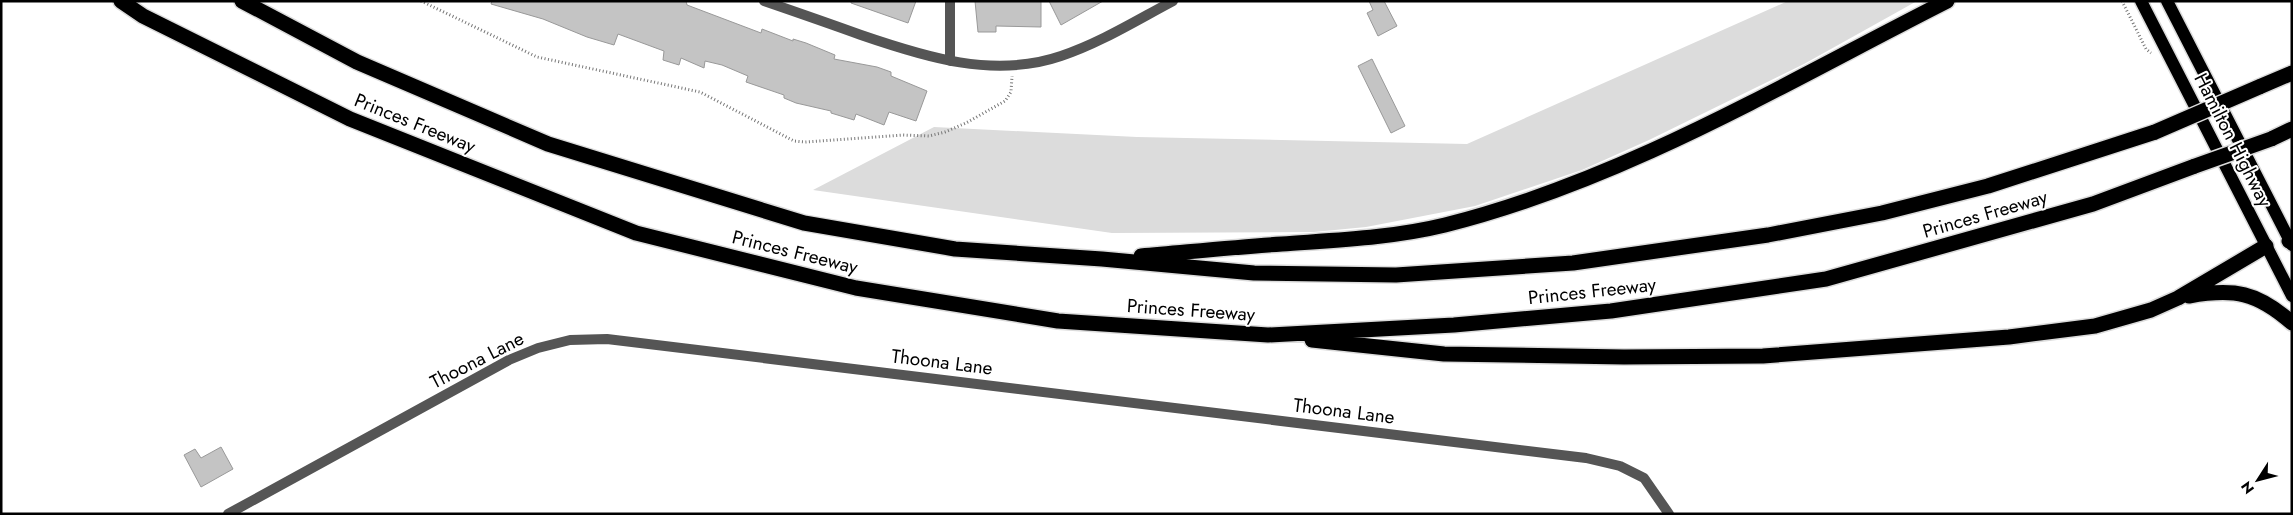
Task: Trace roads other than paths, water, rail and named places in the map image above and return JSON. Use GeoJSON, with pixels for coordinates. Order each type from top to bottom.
{"type":"FeatureCollection","features":[{"type":"Feature","properties":{"kind":"highway","name":"Princes Freeway"},"geometry":{"type":"LineString","coordinates":[[121,1],[143,16],[350,119],[636,233],[866,290],[1058,320],[1268,335],[1454,325],[1611,311],[1826,279],[2093,204],[2271,139],[2292,129]]}},
{"type":"Feature","properties":{"kind":"highway","name":"Princes Freeway"},"geometry":{"type":"LineString","coordinates":[[242,1],[357,62],[548,144],[804,223],[955,249],[1102,259],[1254,273],[1396,276],[1573,263],[1768,235],[1882,213],[1988,186],[2155,132],[2292,73]]}},
{"type":"Feature","properties":{"kind":"highway"},"geometry":{"type":"LineString","coordinates":[[1102,259],[1365,238],[1442,226],[1523,204],[1612,169],[1710,125],[1947,1]]}},
{"type":"Feature","properties":{"kind":"highway"},"geometry":{"type":"LineString","coordinates":[[1268,335],[1444,354],[1763,356],[2009,338],[2085,327],[2124,319],[2178,298],[2266,246]]}},
{"type":"Feature","properties":{"kind":"highway"},"geometry":{"type":"LineString","coordinates":[[2178,298],[2218,292],[2240,293],[2268,303],[2292,323]]}},
{"type":"Feature","properties":{"kind":"main road","name":"Hamilton Highway"},"geometry":{"type":"LineString","coordinates":[[2141,1],[2292,296]]}},
{"type":"Feature","properties":{"kind":"main road","name":"Hamilton Highway"},"geometry":{"type":"LineString","coordinates":[[2167,1],[2291,242]]}},
{"type":"Feature","properties":{"kind":"main road"},"geometry":{"type":"LineString","coordinates":[[2266,246],[2291,242]]}},
{"type":"Feature","properties":{"kind":"street"},"geometry":{"type":"LineString","coordinates":[[764,1],[910,52],[950,61],[1010,66],[1060,57],[1092,44],[1174,1]]}},
{"type":"Feature","properties":{"kind":"street"},"geometry":{"type":"LineString","coordinates":[[950,1],[950,61]]}},
{"type":"Feature","properties":{"kind":"street","name":"Thoona Lane"},"geometry":{"type":"LineString","coordinates":[[228,514],[508,360],[538,348],[570,340],[607,339],[1586,458],[1620,466],[1644,478],[1669,514]]}}]}
